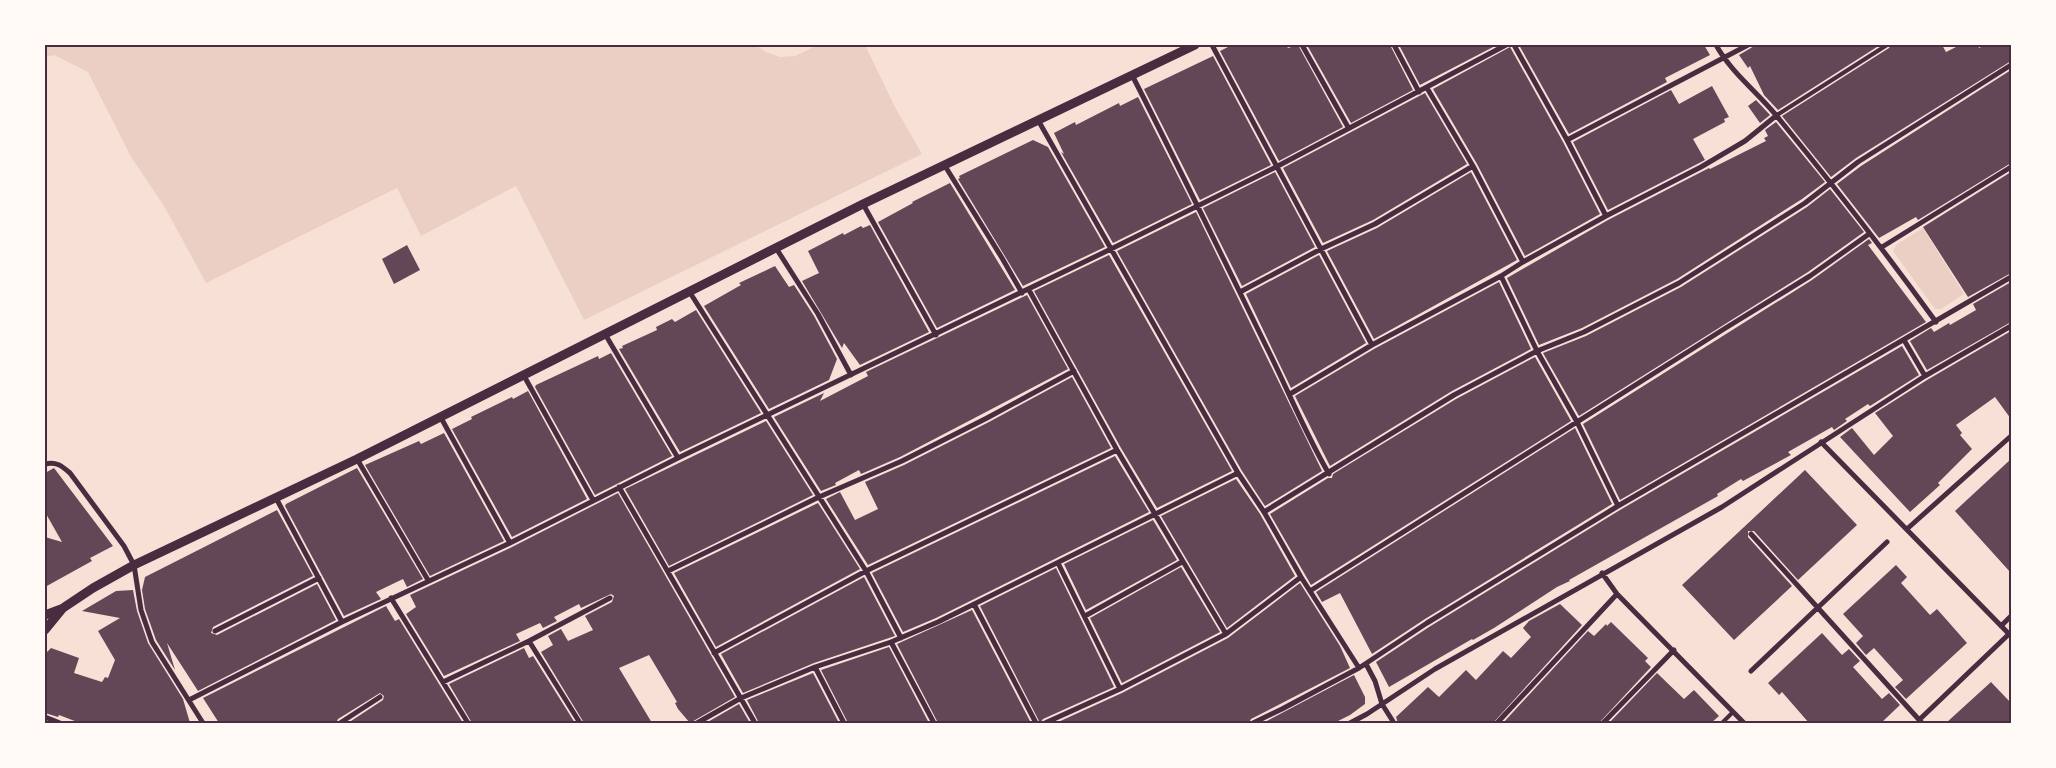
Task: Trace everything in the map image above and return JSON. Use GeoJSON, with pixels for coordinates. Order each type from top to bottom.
{"type":"FeatureCollection","features":[{"type":"Feature","properties":{"kind":"street"},"geometry":{"type":"LineString","coordinates":[[45,615],[63,608],[134,565],[357,459],[863,204],[1195,45]]}},
{"type":"Feature","properties":{"kind":"street"},"geometry":{"type":"LineString","coordinates":[[1212,45],[1372,345]]}},
{"type":"Feature","properties":{"kind":"street"},"geometry":{"type":"LineString","coordinates":[[1302,45],[1348,127]]}},
{"type":"Feature","properties":{"kind":"street"},"geometry":{"type":"LineString","coordinates":[[1394,45],[1419,92]]}},
{"type":"Feature","properties":{"kind":"street"},"geometry":{"type":"LineString","coordinates":[[188,700],[391,598],[510,543],[678,458],[1029,290],[1276,167],[1348,127],[1427,88],[1506,45]]}},
{"type":"Feature","properties":{"kind":"street"},"geometry":{"type":"LineString","coordinates":[[1514,45],[1567,140],[1606,216]]}},
{"type":"Feature","properties":{"kind":"street"},"geometry":{"type":"LineString","coordinates":[[1716,45],[1723,58],[1777,115],[1831,182],[1869,234],[1882,247],[1936,322]]}},
{"type":"Feature","properties":{"kind":"street"},"geometry":{"type":"LineString","coordinates":[[1567,140],[1748,45]]}},
{"type":"Feature","properties":{"kind":"street"},"geometry":{"type":"LineString","coordinates":[[1264,512],[1454,395],[1537,351],[1584,332],[1680,283],[1805,204],[1858,162],[2011,66]]}},
{"type":"Feature","properties":{"kind":"street"},"geometry":{"type":"LineString","coordinates":[[1132,75],[1290,394],[1312,446],[1328,474]]}},
{"type":"Feature","properties":{"kind":"street"},"geometry":{"type":"LineString","coordinates":[[1427,88],[1472,166],[1523,262]]}},
{"type":"Feature","properties":{"kind":"street"},"geometry":{"type":"LineString","coordinates":[[1290,394],[1372,345],[1501,276],[1606,216],[1700,167],[1745,141],[1777,115]]}},
{"type":"Feature","properties":{"kind":"street"},"geometry":{"type":"LineString","coordinates":[[1038,119],[1238,473],[1264,512],[1301,577],[1359,668]]}},
{"type":"Feature","properties":{"kind":"street"},"geometry":{"type":"LineString","coordinates":[[945,166],[1022,293]]}},
{"type":"Feature","properties":{"kind":"street"},"geometry":{"type":"LineString","coordinates":[[1240,292],[1383,219],[1472,166]]}},
{"type":"Feature","properties":{"kind":"street"},"geometry":{"type":"LineString","coordinates":[[1882,247],[2011,167]]}},
{"type":"Feature","properties":{"kind":"street"},"geometry":{"type":"LineString","coordinates":[[863,204],[936,335]]}},
{"type":"Feature","properties":{"kind":"street"},"geometry":{"type":"LineString","coordinates":[[1310,591],[1810,276],[1869,234]]}},
{"type":"Feature","properties":{"kind":"street"},"geometry":{"type":"LineString","coordinates":[[776,248],[818,314],[851,375]]}},
{"type":"Feature","properties":{"kind":"street"},"geometry":{"type":"LineString","coordinates":[[1501,276],[1537,351],[1577,422],[1618,506]]}},
{"type":"Feature","properties":{"kind":"street"},"geometry":{"type":"LineString","coordinates":[[1253,723],[1282,710],[1366,664],[1427,623],[1618,506],[2011,277]]}},
{"type":"Feature","properties":{"kind":"street"},"geometry":{"type":"LineString","coordinates":[[1029,290],[1154,515],[1226,634]]}},
{"type":"Feature","properties":{"kind":"street"},"geometry":{"type":"LineString","coordinates":[[689,291],[866,570],[901,638]]}},
{"type":"Feature","properties":{"kind":"street"},"geometry":{"type":"LineString","coordinates":[[1350,723],[1435,669],[1602,573],[1722,507],[1925,376],[2011,326]]}},
{"type":"Feature","properties":{"kind":"street"},"geometry":{"type":"LineString","coordinates":[[605,334],[678,458]]}},
{"type":"Feature","properties":{"kind":"street"},"geometry":{"type":"LineString","coordinates":[[1904,340],[1925,376]]}},
{"type":"Feature","properties":{"kind":"street"},"geometry":{"type":"LineString","coordinates":[[668,571],[819,497],[902,461],[987,418],[1074,370]]}},
{"type":"Feature","properties":{"kind":"street"},"geometry":{"type":"LineString","coordinates":[[523,374],[593,500]]}},
{"type":"Feature","properties":{"kind":"street"},"geometry":{"type":"LineString","coordinates":[[440,416],[510,543]]}},
{"type":"Feature","properties":{"kind":"street"},"geometry":{"type":"LineString","coordinates":[[1907,529],[2011,436]]}},
{"type":"Feature","properties":{"kind":"street"},"geometry":{"type":"LineString","coordinates":[[1751,534],[1920,721],[2010,635],[1821,442]]}},
{"type":"Feature","properties":{"kind":"street"},"geometry":{"type":"LineString","coordinates":[[714,653],[866,570],[1117,450]]}},
{"type":"Feature","properties":{"kind":"street"},"geometry":{"type":"LineString","coordinates":[[357,459],[428,580]]}},
{"type":"Feature","properties":{"kind":"street"},"geometry":{"type":"LineString","coordinates":[[45,464],[55,463],[61,465],[70,473],[109,525],[134,565],[141,610],[152,642],[203,723]]}},
{"type":"Feature","properties":{"kind":"street"},"geometry":{"type":"LineString","coordinates":[[697,723],[741,698],[815,667],[901,638],[1058,563],[1238,473]]}},
{"type":"Feature","properties":{"kind":"street"},"geometry":{"type":"LineString","coordinates":[[619,487],[755,723]]}},
{"type":"Feature","properties":{"kind":"street"},"geometry":{"type":"LineString","coordinates":[[276,498],[342,622]]}},
{"type":"Feature","properties":{"kind":"street"},"geometry":{"type":"LineString","coordinates":[[1751,671],[1887,542]]}},
{"type":"Feature","properties":{"kind":"street"},"geometry":{"type":"LineString","coordinates":[[1084,616],[1182,562]]}},
{"type":"Feature","properties":{"kind":"street"},"geometry":{"type":"LineString","coordinates":[[1058,563],[1120,689]]}},
{"type":"Feature","properties":{"kind":"street"},"geometry":{"type":"LineString","coordinates":[[1602,573],[1617,594],[1744,723]]}},
{"type":"Feature","properties":{"kind":"street"},"geometry":{"type":"LineString","coordinates":[[1045,723],[1120,689],[1226,634],[1301,577]]}},
{"type":"Feature","properties":{"kind":"street"},"geometry":{"type":"LineString","coordinates":[[215,631],[319,578]]}},
{"type":"Feature","properties":{"kind":"street"},"geometry":{"type":"LineString","coordinates":[[1497,723],[1617,594]]}},
{"type":"Feature","properties":{"kind":"street"},"geometry":{"type":"LineString","coordinates":[[391,598],[468,723]]}},
{"type":"Feature","properties":{"kind":"street"},"geometry":{"type":"LineString","coordinates":[[443,682],[529,641],[610,598]]}},
{"type":"Feature","properties":{"kind":"street"},"geometry":{"type":"LineString","coordinates":[[974,604],[1036,723]]}},
{"type":"Feature","properties":{"kind":"street"},"geometry":{"type":"LineString","coordinates":[[45,630],[63,608]]}},
{"type":"Feature","properties":{"kind":"street"},"geometry":{"type":"LineString","coordinates":[[2002,626],[2011,616]]}},
{"type":"Feature","properties":{"kind":"street"},"geometry":{"type":"LineString","coordinates":[[529,641],[580,723]]}},
{"type":"Feature","properties":{"kind":"street"},"geometry":{"type":"LineString","coordinates":[[891,642],[934,723]]}},
{"type":"Feature","properties":{"kind":"street"},"geometry":{"type":"LineString","coordinates":[[1603,723],[1674,650]]}},
{"type":"Feature","properties":{"kind":"street"},"geometry":{"type":"LineString","coordinates":[[1366,664],[1375,681],[1382,704],[1394,723]]}},
{"type":"Feature","properties":{"kind":"street"},"geometry":{"type":"LineString","coordinates":[[815,667],[844,723]]}},
{"type":"Feature","properties":{"kind":"street"},"geometry":{"type":"LineString","coordinates":[[340,723],[380,697]]}},
{"type":"Feature","properties":{"kind":"street"},"geometry":{"type":"LineString","coordinates":[[45,717],[60,723]]}},
{"type":"Feature","properties":{"kind":"lane"},"geometry":{"type":"LineString","coordinates":[[1777,115],[1887,45]]}},
{"type":"Feature","properties":{"kind":"lane"},"geometry":{"type":"LineString","coordinates":[[1722,723],[1733,712]]}},
{"type":"Feature","properties":{"kind":"shaded area"},"geometry":{"type":"Polygon","coordinates":[[[45,45],[755,45],[766,52],[780,57],[795,56],[818,45],[865,45],[895,107],[922,154],[584,320],[516,186],[421,236],[397,188],[206,283],[164,206],[131,157],[88,72],[54,55],[45,57],[45,45]]]}},
{"type":"Feature","properties":{"kind":"shaded area"},"geometry":{"type":"Polygon","coordinates":[[[1923,228],[1964,294],[1941,309],[1935,309],[1893,251],[1896,245],[1923,228]]]}},
{"type":"Feature","properties":{"kind":"building"},"geometry":{"type":"Polygon","coordinates":[[[1232,45],[1286,45],[1288,48],[1298,45],[1343,127],[1279,161],[1220,51],[1232,45]]]}},
{"type":"Feature","properties":{"kind":"building"},"geometry":{"type":"Polygon","coordinates":[[[1307,45],[1390,45],[1413,90],[1351,123],[1307,45]]]}},
{"type":"Feature","properties":{"kind":"building"},"geometry":{"type":"Polygon","coordinates":[[[1399,45],[1497,45],[1420,85],[1399,45]]]}},
{"type":"Feature","properties":{"kind":"building"},"geometry":{"type":"Polygon","coordinates":[[[1519,45],[1704,45],[1710,55],[1665,78],[1667,82],[1569,134],[1519,45]]]}},
{"type":"Feature","properties":{"kind":"building"},"geometry":{"type":"Polygon","coordinates":[[[1756,45],[1822,45],[1824,47],[1828,45],[1880,45],[1778,110],[1764,95],[1750,66],[1748,68],[1739,55],[1756,45]]]}},
{"type":"Feature","properties":{"kind":"building"},"geometry":{"type":"Polygon","coordinates":[[[1891,45],[1942,45],[1946,52],[1960,45],[1978,45],[1979,48],[1985,45],[2011,45],[2011,61],[1856,158],[1831,177],[1782,116],[1891,45]]]}},
{"type":"Feature","properties":{"kind":"building"},"geometry":{"type":"Polygon","coordinates":[[[1510,47],[1563,142],[1600,214],[1525,256],[1477,164],[1433,89],[1510,47]]]}},
{"type":"Feature","properties":{"kind":"building"},"geometry":{"type":"Polygon","coordinates":[[[1213,56],[1271,165],[1200,200],[1144,89],[1213,56]]]}},
{"type":"Feature","properties":{"kind":"building"},"geometry":{"type":"Polygon","coordinates":[[[2011,70],[2011,163],[1918,220],[1916,217],[1879,238],[1837,184],[1861,166],[2011,70]]]}},
{"type":"Feature","properties":{"kind":"building"},"geometry":{"type":"Polygon","coordinates":[[[1712,86],[1729,117],[1724,119],[1725,122],[1693,139],[1705,160],[1608,210],[1573,142],[1671,90],[1679,104],[1712,86]]]}},
{"type":"Feature","properties":{"kind":"building"},"geometry":{"type":"Polygon","coordinates":[[[1425,93],[1467,164],[1373,220],[1323,243],[1283,168],[1425,93]]]}},
{"type":"Feature","properties":{"kind":"building"},"geometry":{"type":"Polygon","coordinates":[[[1138,97],[1192,204],[1113,243],[1061,152],[1064,154],[1054,133],[1075,122],[1076,125],[1119,103],[1120,106],[1138,97]]]}},
{"type":"Feature","properties":{"kind":"building"},"geometry":{"type":"Polygon","coordinates":[[[1756,100],[1770,115],[1760,123],[1748,106],[1756,100]]]}},
{"type":"Feature","properties":{"kind":"building"},"geometry":{"type":"Polygon","coordinates":[[[1776,122],[1825,182],[1802,199],[1677,279],[1582,328],[1539,345],[1507,278],[1608,220],[1766,141],[1764,138],[1768,136],[1765,130],[1776,122]]]}},
{"type":"Feature","properties":{"kind":"building"},"geometry":{"type":"Polygon","coordinates":[[[1033,140],[1048,147],[1105,247],[1023,286],[958,179],[960,178],[959,176],[1033,140]]]}},
{"type":"Feature","properties":{"kind":"building"},"geometry":{"type":"Polygon","coordinates":[[[1275,172],[1315,247],[1242,286],[1203,208],[1275,172]]]}},
{"type":"Feature","properties":{"kind":"building"},"geometry":{"type":"Polygon","coordinates":[[[1471,172],[1517,260],[1374,339],[1327,251],[1377,228],[1471,172]]]}},
{"type":"Feature","properties":{"kind":"building"},"geometry":{"type":"Polygon","coordinates":[[[2011,172],[2011,273],[1968,297],[1923,227],[2011,172]]]}},
{"type":"Feature","properties":{"kind":"building"},"geometry":{"type":"Polygon","coordinates":[[[950,183],[1015,290],[937,328],[878,222],[950,183]]]}},
{"type":"Feature","properties":{"kind":"building"},"geometry":{"type":"Polygon","coordinates":[[[1830,189],[1864,232],[1808,272],[1579,416],[1543,353],[1586,336],[1681,287],[1807,207],[1830,189]]]}},
{"type":"Feature","properties":{"kind":"building"},"geometry":{"type":"Polygon","coordinates":[[[1196,212],[1322,471],[1265,506],[1242,471],[1117,251],[1196,212]]]}},
{"type":"Feature","properties":{"kind":"building"},"geometry":{"type":"Polygon","coordinates":[[[870,225],[929,332],[860,365],[844,343],[842,348],[802,281],[819,273],[808,251],[843,233],[844,235],[861,226],[863,228],[870,225]]]}},
{"type":"Feature","properties":{"kind":"building"},"geometry":{"type":"Polygon","coordinates":[[[1869,239],[1872,243],[1868,245],[1926,322],[1620,500],[1583,424],[1812,280],[1869,239]]]}},
{"type":"Feature","properties":{"kind":"building"},"geometry":{"type":"Polygon","coordinates":[[[407,245],[420,270],[394,284],[382,259],[407,245]]]}},
{"type":"Feature","properties":{"kind":"building"},"geometry":{"type":"Polygon","coordinates":[[[1109,255],[1232,471],[1157,508],[1121,448],[1034,291],[1109,255]]]}},
{"type":"Feature","properties":{"kind":"building"},"geometry":{"type":"Polygon","coordinates":[[[1319,255],[1366,343],[1291,388],[1246,294],[1319,255]]]}},
{"type":"Feature","properties":{"kind":"building"},"geometry":{"type":"Polygon","coordinates":[[[775,266],[789,287],[794,285],[814,316],[837,359],[829,380],[769,409],[704,306],[741,285],[739,283],[775,266]]]}},
{"type":"Feature","properties":{"kind":"building"},"geometry":{"type":"Polygon","coordinates":[[[1499,282],[1531,349],[1452,391],[1330,466],[1295,396],[1374,349],[1499,282]]]}},
{"type":"Feature","properties":{"kind":"building"},"geometry":{"type":"Polygon","coordinates":[[[2011,282],[2011,322],[1927,370],[1910,341],[1931,328],[1934,332],[1976,310],[1973,304],[2011,282]]]}},
{"type":"Feature","properties":{"kind":"building"},"geometry":{"type":"Polygon","coordinates":[[[1027,295],[1068,369],[900,457],[861,474],[859,470],[835,483],[836,485],[821,491],[774,417],[824,393],[820,401],[868,376],[866,372],[1027,295]]]}},
{"type":"Feature","properties":{"kind":"building"},"geometry":{"type":"Polygon","coordinates":[[[696,310],[761,413],[680,452],[619,349],[657,330],[656,327],[672,319],[675,322],[696,310]]]}},
{"type":"Feature","properties":{"kind":"building"},"geometry":{"type":"Polygon","coordinates":[[[2011,331],[2011,419],[1995,397],[1956,425],[1962,433],[1960,435],[1972,449],[1938,483],[1940,485],[1910,512],[1840,437],[1852,428],[1874,455],[1893,436],[1875,413],[2011,331]]]}},
{"type":"Feature","properties":{"kind":"building"},"geometry":{"type":"Polygon","coordinates":[[[1902,346],[1919,375],[1870,406],[1868,404],[1845,419],[1847,421],[1834,430],[1832,427],[1788,452],[1791,455],[1743,481],[1741,479],[1717,494],[1718,496],[1569,580],[1494,628],[1389,687],[1376,662],[1429,627],[1620,510],[1902,346]]]}},
{"type":"Feature","properties":{"kind":"building"},"geometry":{"type":"Polygon","coordinates":[[[611,353],[672,456],[595,495],[535,387],[598,356],[599,359],[611,353]]]}},
{"type":"Feature","properties":{"kind":"building"},"geometry":{"type":"Polygon","coordinates":[[[1535,357],[1571,421],[1311,585],[1270,514],[1328,478],[1332,478],[1333,474],[1456,399],[1535,357]]]}},
{"type":"Feature","properties":{"kind":"building"},"geometry":{"type":"Polygon","coordinates":[[[1072,377],[1111,448],[868,565],[826,499],[840,492],[855,520],[878,509],[865,482],[904,465],[989,422],[1072,377]]]}},
{"type":"Feature","properties":{"kind":"building"},"geometry":{"type":"Polygon","coordinates":[[[528,391],[587,499],[512,537],[452,429],[472,419],[471,417],[528,391]]]}},
{"type":"Feature","properties":{"kind":"building"},"geometry":{"type":"Polygon","coordinates":[[[766,421],[813,495],[669,566],[625,489],[766,421]]]}},
{"type":"Feature","properties":{"kind":"building"},"geometry":{"type":"Polygon","coordinates":[[[1575,428],[1612,504],[1425,619],[1372,654],[1340,593],[1322,602],[1316,592],[1575,428]]]}},
{"type":"Feature","properties":{"kind":"building"},"geometry":{"type":"Polygon","coordinates":[[[444,433],[504,541],[430,576],[365,465],[419,441],[421,444],[444,433]]]}},
{"type":"Feature","properties":{"kind":"building"},"geometry":{"type":"Polygon","coordinates":[[[1115,456],[1149,512],[936,618],[903,632],[872,573],[1115,456]]]}},
{"type":"Feature","properties":{"kind":"building"},"geometry":{"type":"Polygon","coordinates":[[[2011,459],[2011,573],[1955,511],[2011,459]]]}},
{"type":"Feature","properties":{"kind":"building"},"geometry":{"type":"Polygon","coordinates":[[[54,468],[113,546],[90,558],[92,561],[45,587],[45,537],[62,542],[45,512],[45,473],[54,468]]]}},
{"type":"Feature","properties":{"kind":"building"},"geometry":{"type":"Polygon","coordinates":[[[357,468],[423,579],[407,587],[403,579],[376,592],[381,599],[344,616],[285,506],[357,468]]]}},
{"type":"Feature","properties":{"kind":"building"},"geometry":{"type":"Polygon","coordinates":[[[1805,470],[1857,525],[1798,580],[1754,531],[1748,531],[1748,537],[1792,586],[1734,640],[1682,585],[1805,470]]]}},
{"type":"Feature","properties":{"kind":"building"},"geometry":{"type":"Polygon","coordinates":[[[1236,479],[1260,514],[1295,576],[1227,628],[1161,516],[1236,479]]]}},
{"type":"Feature","properties":{"kind":"building"},"geometry":{"type":"Polygon","coordinates":[[[618,493],[735,697],[690,723],[678,709],[675,703],[677,702],[649,655],[619,668],[652,723],[584,723],[541,652],[553,645],[548,636],[561,629],[568,641],[593,630],[585,616],[612,602],[614,596],[611,594],[581,608],[579,604],[554,617],[557,621],[543,628],[540,623],[516,634],[520,641],[444,676],[406,614],[416,607],[410,595],[512,547],[618,493]]]}},
{"type":"Feature","properties":{"kind":"building"},"geometry":{"type":"Polygon","coordinates":[[[818,503],[860,569],[716,647],[674,573],[818,503]]]}},
{"type":"Feature","properties":{"kind":"building"},"geometry":{"type":"Polygon","coordinates":[[[277,510],[313,576],[213,627],[211,633],[217,635],[317,584],[336,620],[198,691],[167,643],[175,670],[156,640],[145,609],[142,590],[145,577],[277,510]]]}},
{"type":"Feature","properties":{"kind":"building"},"geometry":{"type":"Polygon","coordinates":[[[1153,520],[1177,560],[1086,610],[1064,564],[1153,520]]]}},
{"type":"Feature","properties":{"kind":"building"},"geometry":{"type":"Polygon","coordinates":[[[1896,565],[1907,577],[1901,583],[1930,615],[1937,609],[1967,643],[1906,699],[1895,687],[1903,680],[1874,648],[1866,655],[1856,643],[1863,636],[1843,614],[1896,565]]]}},
{"type":"Feature","properties":{"kind":"building"},"geometry":{"type":"Polygon","coordinates":[[[1181,567],[1220,632],[1122,683],[1090,618],[1181,567]]]}},
{"type":"Feature","properties":{"kind":"building"},"geometry":{"type":"Polygon","coordinates":[[[1056,568],[1114,687],[1043,719],[1040,723],[980,606],[1056,568]]]}},
{"type":"Feature","properties":{"kind":"building"},"geometry":{"type":"Polygon","coordinates":[[[864,577],[895,636],[814,663],[743,693],[721,654],[864,577]]]}},
{"type":"Feature","properties":{"kind":"building"},"geometry":{"type":"Polygon","coordinates":[[[1300,583],[1340,646],[1350,668],[1251,719],[1249,723],[1056,723],[1122,693],[1228,638],[1300,583]]]}},
{"type":"Feature","properties":{"kind":"building"},"geometry":{"type":"Polygon","coordinates":[[[133,590],[137,611],[148,643],[183,699],[190,723],[80,723],[59,715],[58,717],[45,713],[45,654],[51,648],[79,658],[74,673],[102,682],[105,677],[108,678],[115,660],[98,631],[120,618],[82,611],[116,591],[133,590]]]}},
{"type":"Feature","properties":{"kind":"building"},"geometry":{"type":"Polygon","coordinates":[[[1560,604],[1582,625],[1493,723],[1398,723],[1396,717],[1428,687],[1439,697],[1466,670],[1476,680],[1503,651],[1511,658],[1531,637],[1523,628],[1529,621],[1560,604]]]}},
{"type":"Feature","properties":{"kind":"building"},"geometry":{"type":"Polygon","coordinates":[[[386,606],[395,621],[399,619],[463,723],[348,723],[383,700],[384,696],[380,693],[338,719],[336,723],[219,723],[203,698],[386,606]]]}},
{"type":"Feature","properties":{"kind":"building"},"geometry":{"type":"Polygon","coordinates":[[[972,610],[1031,723],[938,723],[897,644],[972,610]]]}},
{"type":"Feature","properties":{"kind":"building"},"geometry":{"type":"Polygon","coordinates":[[[1611,622],[1648,658],[1645,661],[1651,667],[1599,723],[1503,723],[1588,631],[1594,636],[1606,624],[1607,626],[1611,622]]]}},
{"type":"Feature","properties":{"kind":"building"},"geometry":{"type":"Polygon","coordinates":[[[1822,633],[1842,655],[1849,649],[1860,661],[1853,667],[1882,699],[1889,693],[1900,705],[1881,723],[1809,723],[1782,692],[1779,695],[1768,683],[1822,633]]]}},
{"type":"Feature","properties":{"kind":"building"},"geometry":{"type":"Polygon","coordinates":[[[889,647],[929,723],[848,723],[821,670],[889,647]]]}},
{"type":"Feature","properties":{"kind":"building"},"geometry":{"type":"Polygon","coordinates":[[[524,648],[529,658],[533,656],[575,723],[472,723],[449,684],[524,648]]]}},
{"type":"Feature","properties":{"kind":"building"},"geometry":{"type":"Polygon","coordinates":[[[813,673],[839,723],[759,723],[747,700],[813,673]]]}},
{"type":"Feature","properties":{"kind":"building"},"geometry":{"type":"Polygon","coordinates":[[[1657,673],[1684,699],[1694,690],[1719,716],[1711,723],[1609,723],[1657,673]]]}},
{"type":"Feature","properties":{"kind":"building"},"geometry":{"type":"Polygon","coordinates":[[[1354,675],[1365,697],[1365,704],[1350,715],[1334,723],[1263,723],[1354,675]]]}},
{"type":"Feature","properties":{"kind":"building"},"geometry":{"type":"Polygon","coordinates":[[[1991,682],[2011,703],[2011,723],[1946,723],[1991,682]]]}},
{"type":"Feature","properties":{"kind":"building"},"geometry":{"type":"Polygon","coordinates":[[[739,704],[750,723],[706,723],[739,704]]]}}]}
